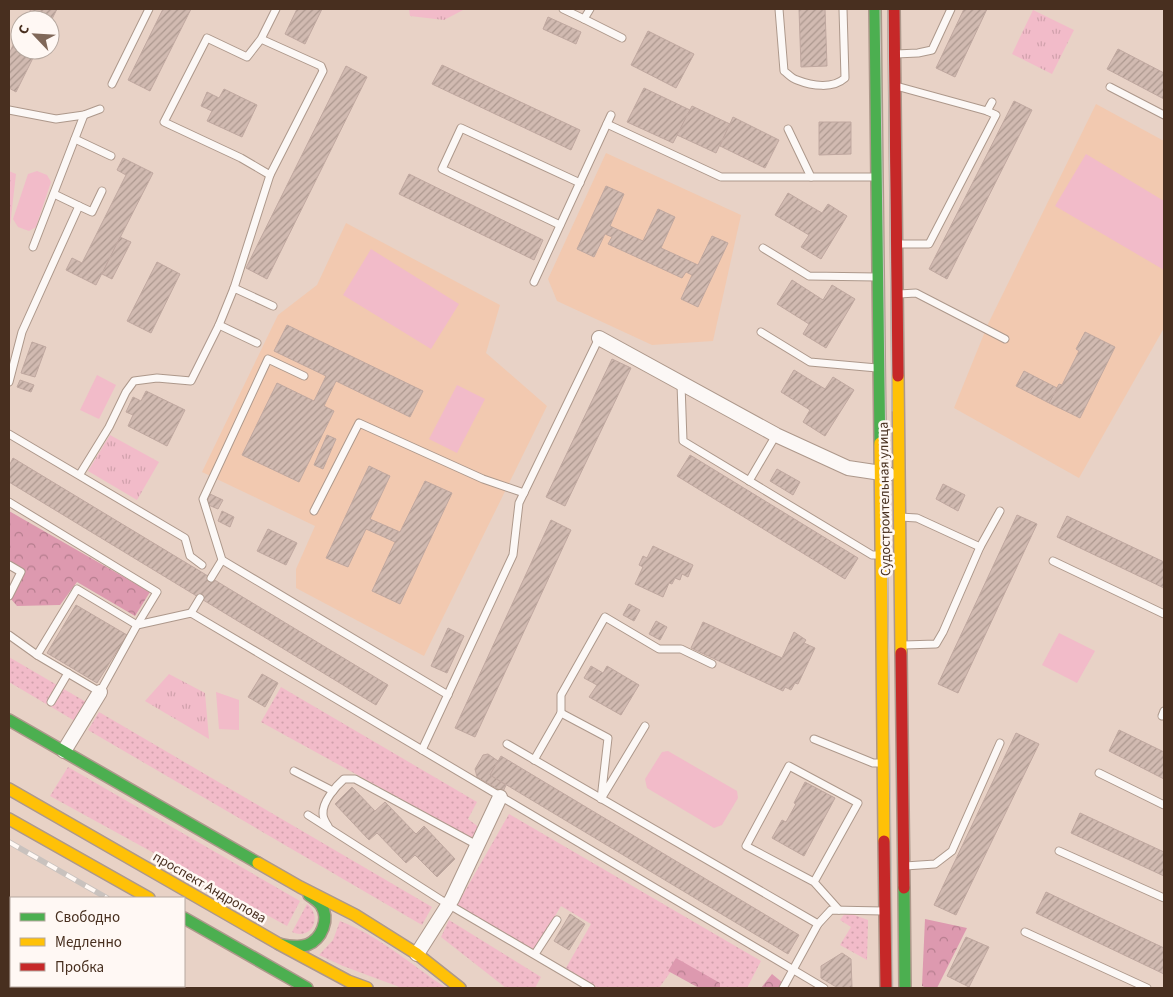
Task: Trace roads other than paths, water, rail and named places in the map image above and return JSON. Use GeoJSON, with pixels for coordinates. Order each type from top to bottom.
{"type":"FeatureCollection","features":[{"type":"Feature","properties":{"kind":"street","name":"Судостроительная улица"},"geometry":{"type":"LineString","coordinates":[[875,9],[879,368],[890,474],[900,517],[901,645],[894,910],[886,988]]}},
{"type":"Feature","properties":{"kind":"street","name":"Судостроительная улица"},"geometry":{"type":"LineString","coordinates":[[894,9],[898,368],[890,474],[881,517],[883,763],[894,866],[894,910],[905,988]]}},
{"type":"Feature","properties":{"kind":"street"},"geometry":{"type":"LineString","coordinates":[[599,338],[776,435],[848,468],[890,474]]}},
{"type":"Feature","properties":{"kind":"street"},"geometry":{"type":"LineString","coordinates":[[64,752],[100,692]]}},
{"type":"Feature","properties":{"kind":"street"},"geometry":{"type":"LineString","coordinates":[[9,720],[300,887],[355,915],[417,954],[460,988]]}},
{"type":"Feature","properties":{"kind":"street","name":"проспект Андропова"},"geometry":{"type":"LineString","coordinates":[[9,789],[279,944],[348,981],[367,988]]}},
{"type":"Feature","properties":{"kind":"street"},"geometry":{"type":"LineString","coordinates":[[417,954],[449,904],[500,797]]}},
{"type":"Feature","properties":{"kind":"street"},"geometry":{"type":"LineString","coordinates":[[9,819],[147,897]]}},
{"type":"Feature","properties":{"kind":"street"},"geometry":{"type":"LineString","coordinates":[[279,944],[298,947],[308,945],[318,938],[324,929],[325,916],[321,905],[300,887]]}},
{"type":"Feature","properties":{"kind":"street"},"geometry":{"type":"LineString","coordinates":[[185,919],[296,984],[307,988]]}},
{"type":"Feature","properties":{"kind":"lane"},"geometry":{"type":"LineString","coordinates":[[112,84],[150,9]]}},
{"type":"Feature","properties":{"kind":"lane"},"geometry":{"type":"LineString","coordinates":[[270,175],[241,158],[164,122],[206,38],[247,58],[261,39],[276,9]]}},
{"type":"Feature","properties":{"kind":"lane"},"geometry":{"type":"LineString","coordinates":[[563,9],[622,38]]}},
{"type":"Feature","properties":{"kind":"lane"},"geometry":{"type":"LineString","coordinates":[[584,19],[590,9]]}},
{"type":"Feature","properties":{"kind":"lane"},"geometry":{"type":"LineString","coordinates":[[779,9],[784,71],[795,80],[824,85],[838,84],[845,78],[843,9]]}},
{"type":"Feature","properties":{"kind":"lane"},"geometry":{"type":"LineString","coordinates":[[875,54],[918,54],[932,50],[951,9]]}},
{"type":"Feature","properties":{"kind":"lane"},"geometry":{"type":"LineString","coordinates":[[80,474],[134,381],[157,378],[191,381],[234,288],[270,175],[322,71],[321,66],[261,39]]}},
{"type":"Feature","properties":{"kind":"lane"},"geometry":{"type":"LineString","coordinates":[[876,83],[894,86],[996,114],[929,244],[878,244]]}},
{"type":"Feature","properties":{"kind":"lane"},"geometry":{"type":"LineString","coordinates":[[1110,87],[1164,115]]}},
{"type":"Feature","properties":{"kind":"lane"},"geometry":{"type":"LineString","coordinates":[[987,111],[992,102]]}},
{"type":"Feature","properties":{"kind":"lane"},"geometry":{"type":"LineString","coordinates":[[9,110],[56,119],[84,115],[100,109]]}},
{"type":"Feature","properties":{"kind":"lane"},"geometry":{"type":"LineString","coordinates":[[33,248],[84,115]]}},
{"type":"Feature","properties":{"kind":"lane"},"geometry":{"type":"LineString","coordinates":[[534,282],[611,115]]}},
{"type":"Feature","properties":{"kind":"lane"},"geometry":{"type":"LineString","coordinates":[[607,124],[721,178],[896,176]]}},
{"type":"Feature","properties":{"kind":"lane"},"geometry":{"type":"LineString","coordinates":[[560,225],[442,169],[461,128],[580,183]]}},
{"type":"Feature","properties":{"kind":"lane"},"geometry":{"type":"LineString","coordinates":[[788,129],[811,177]]}},
{"type":"Feature","properties":{"kind":"lane"},"geometry":{"type":"LineString","coordinates":[[75,139],[111,156]]}},
{"type":"Feature","properties":{"kind":"lane"},"geometry":{"type":"LineString","coordinates":[[54,194],[92,212],[102,190]]}},
{"type":"Feature","properties":{"kind":"lane"},"geometry":{"type":"LineString","coordinates":[[9,382],[22,332],[79,206]]}},
{"type":"Feature","properties":{"kind":"lane"},"geometry":{"type":"LineString","coordinates":[[763,248],[809,276],[897,277]]}},
{"type":"Feature","properties":{"kind":"lane"},"geometry":{"type":"LineString","coordinates":[[234,288],[273,306]]}},
{"type":"Feature","properties":{"kind":"lane"},"geometry":{"type":"LineString","coordinates":[[878,294],[916,294],[1005,339]]}},
{"type":"Feature","properties":{"kind":"lane"},"geometry":{"type":"LineString","coordinates":[[219,324],[257,343]]}},
{"type":"Feature","properties":{"kind":"lane"},"geometry":{"type":"LineString","coordinates":[[761,332],[810,362],[898,368]]}},
{"type":"Feature","properties":{"kind":"lane"},"geometry":{"type":"LineString","coordinates":[[422,750],[513,555],[519,503],[599,338]]}},
{"type":"Feature","properties":{"kind":"lane"},"geometry":{"type":"LineString","coordinates":[[304,376],[268,359],[203,499],[222,560],[448,695]]}},
{"type":"Feature","properties":{"kind":"lane"},"geometry":{"type":"LineString","coordinates":[[681,384],[683,441],[872,555],[900,556]]}},
{"type":"Feature","properties":{"kind":"lane"},"geometry":{"type":"LineString","coordinates":[[314,511],[359,423],[483,479],[524,493]]}},
{"type":"Feature","properties":{"kind":"lane"},"geometry":{"type":"LineString","coordinates":[[9,434],[80,474],[185,538],[190,556],[202,565]]}},
{"type":"Feature","properties":{"kind":"lane"},"geometry":{"type":"LineString","coordinates":[[749,481],[776,435]]}},
{"type":"Feature","properties":{"kind":"lane"},"geometry":{"type":"LineString","coordinates":[[9,502],[157,592],[100,692],[37,655],[9,635]]}},
{"type":"Feature","properties":{"kind":"lane"},"geometry":{"type":"LineString","coordinates":[[901,645],[936,644],[980,547],[1000,511]]}},
{"type":"Feature","properties":{"kind":"lane"},"geometry":{"type":"LineString","coordinates":[[881,517],[917,518],[980,547]]}},
{"type":"Feature","properties":{"kind":"lane"},"geometry":{"type":"LineString","coordinates":[[211,578],[222,560]]}},
{"type":"Feature","properties":{"kind":"lane"},"geometry":{"type":"LineString","coordinates":[[1053,561],[1164,614]]}},
{"type":"Feature","properties":{"kind":"lane"},"geometry":{"type":"LineString","coordinates":[[9,565],[21,572],[9,596]]}},
{"type":"Feature","properties":{"kind":"lane"},"geometry":{"type":"LineString","coordinates":[[37,655],[77,588],[137,625],[191,613],[824,988]]}},
{"type":"Feature","properties":{"kind":"lane"},"geometry":{"type":"LineString","coordinates":[[191,613],[200,598]]}},
{"type":"Feature","properties":{"kind":"lane"},"geometry":{"type":"LineString","coordinates":[[534,760],[561,712],[561,695],[605,617],[659,649],[681,649],[712,664]]}},
{"type":"Feature","properties":{"kind":"lane"},"geometry":{"type":"LineString","coordinates":[[51,702],[68,673]]}},
{"type":"Feature","properties":{"kind":"lane"},"geometry":{"type":"LineString","coordinates":[[561,712],[608,738],[601,799]]}},
{"type":"Feature","properties":{"kind":"lane"},"geometry":{"type":"LineString","coordinates":[[601,799],[645,726]]}},
{"type":"Feature","properties":{"kind":"lane"},"geometry":{"type":"LineString","coordinates":[[814,739],[873,763],[883,763]]}},
{"type":"Feature","properties":{"kind":"lane"},"geometry":{"type":"LineString","coordinates":[[894,866],[935,864],[952,852],[1000,743]]}},
{"type":"Feature","properties":{"kind":"lane"},"geometry":{"type":"LineString","coordinates":[[507,744],[818,924]]}},
{"type":"Feature","properties":{"kind":"lane"},"geometry":{"type":"LineString","coordinates":[[814,882],[858,803],[789,766],[746,846],[814,882],[839,910]]}},
{"type":"Feature","properties":{"kind":"lane"},"geometry":{"type":"LineString","coordinates":[[294,770],[333,791]]}},
{"type":"Feature","properties":{"kind":"lane"},"geometry":{"type":"LineString","coordinates":[[1099,774],[1164,805]]}},
{"type":"Feature","properties":{"kind":"lane"},"geometry":{"type":"LineString","coordinates":[[328,826],[323,814],[326,803],[336,786],[344,778],[355,779],[477,845]]}},
{"type":"Feature","properties":{"kind":"lane"},"geometry":{"type":"LineString","coordinates":[[308,815],[449,904],[591,988]]}},
{"type":"Feature","properties":{"kind":"lane"},"geometry":{"type":"LineString","coordinates":[[1059,851],[1164,898]]}},
{"type":"Feature","properties":{"kind":"lane"},"geometry":{"type":"LineString","coordinates":[[783,988],[818,924],[831,910],[894,910]]}},
{"type":"Feature","properties":{"kind":"lane"},"geometry":{"type":"LineString","coordinates":[[535,954],[556,920]]}},
{"type":"Feature","properties":{"kind":"lane"},"geometry":{"type":"LineString","coordinates":[[1025,932],[1147,988]]}},
{"type":"Feature","properties":{"kind":"tram line"},"geometry":{"type":"LineString","coordinates":[[880,9],[893,988]]}},
{"type":"Feature","properties":{"kind":"tram line"},"geometry":{"type":"LineString","coordinates":[[888,9],[892,411]]}},
{"type":"Feature","properties":{"kind":"railway"},"geometry":{"type":"LineString","coordinates":[[9,842],[105,897]]}}]}
